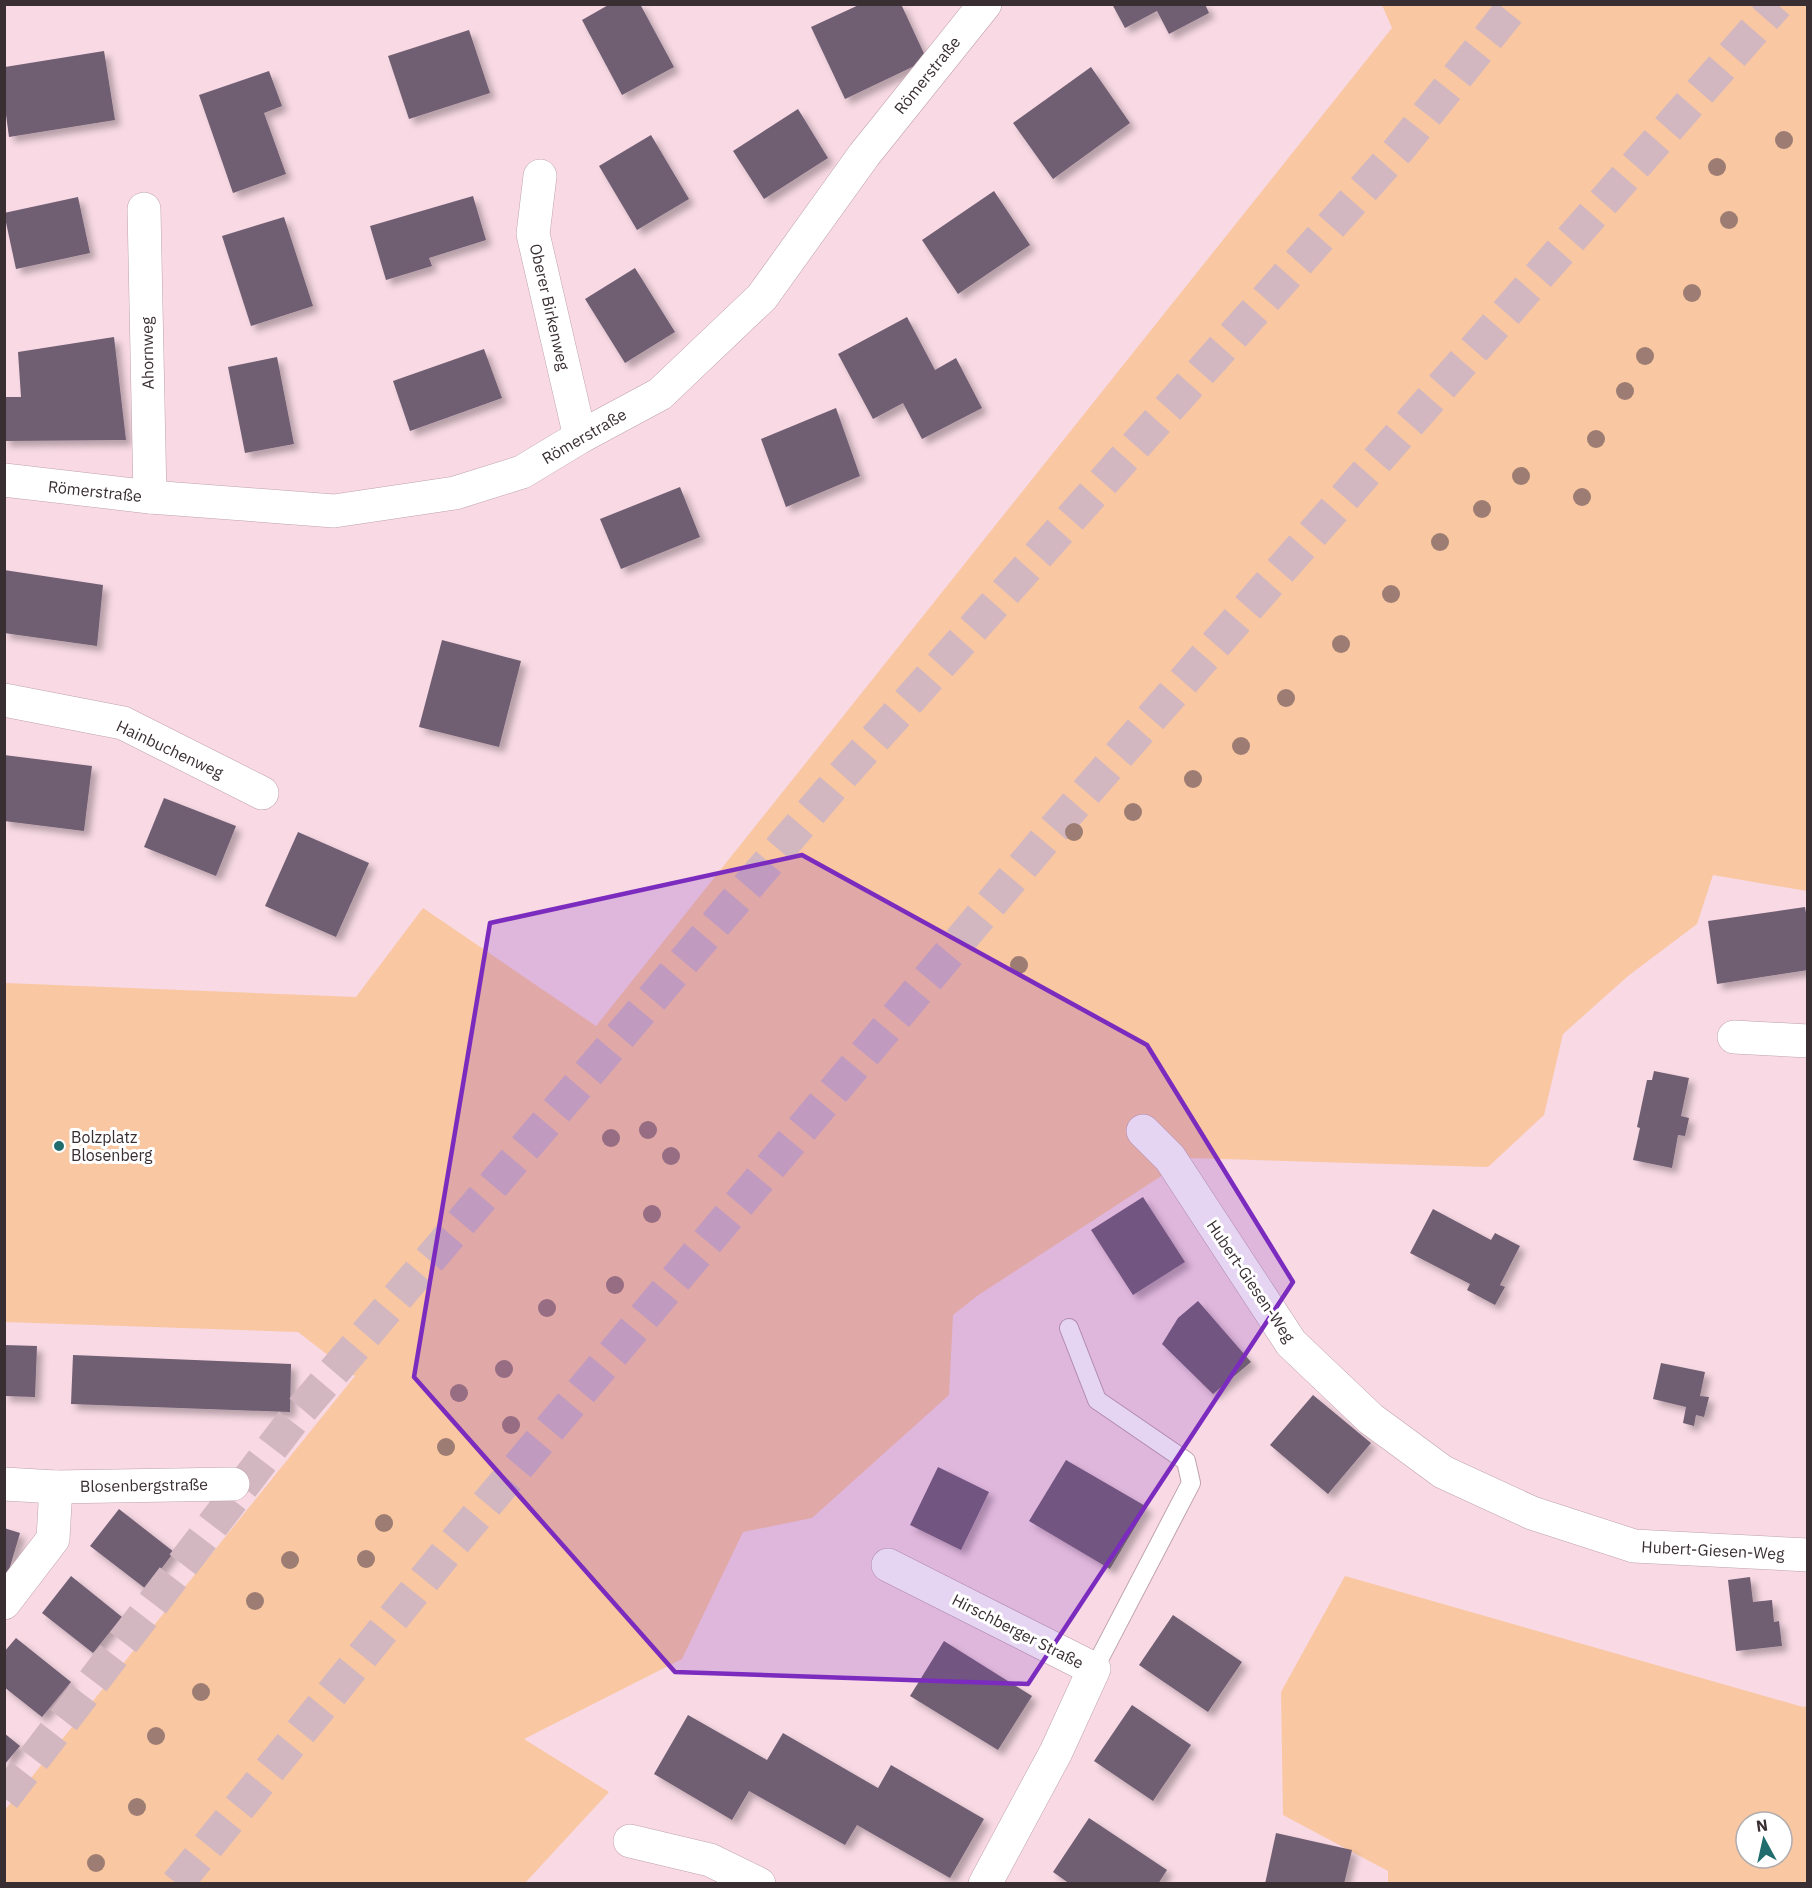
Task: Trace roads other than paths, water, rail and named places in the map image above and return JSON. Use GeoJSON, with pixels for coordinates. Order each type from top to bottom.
{"type":"FeatureCollection","features":[{"type":"Feature","properties":{"kind":"street","name":"Römerstraße"},"geometry":{"type":"LineString","coordinates":[[4,480],[150,497],[334,511],[455,493],[522,472],[580,437],[660,394],[762,297],[864,155],[985,4]]}},
{"type":"Feature","properties":{"kind":"street","name":"Oberer Birkenweg"},"geometry":{"type":"LineString","coordinates":[[540,176],[533,234],[580,437]]}},
{"type":"Feature","properties":{"kind":"street","name":"Ahornweg"},"geometry":{"type":"LineString","coordinates":[[144,209],[150,497]]}},
{"type":"Feature","properties":{"kind":"street","name":"Hainbuchenweg"},"geometry":{"type":"LineString","coordinates":[[4,700],[123,723],[262,793]]}},
{"type":"Feature","properties":{"kind":"street"},"geometry":{"type":"LineString","coordinates":[[1734,1037],[1808,1041]]}},
{"type":"Feature","properties":{"kind":"street","name":"Hubert-Giesen-Weg"},"geometry":{"type":"LineString","coordinates":[[1143,1131],[1170,1158],[1291,1343],[1371,1419],[1443,1472],[1532,1513],[1634,1546],[1808,1555]]}},
{"type":"Feature","properties":{"kind":"street","name":"Blosenbergstraße"},"geometry":{"type":"LineString","coordinates":[[4,1484],[56,1486],[233,1484]]}},
{"type":"Feature","properties":{"kind":"street","name":"Blosenbergstraße"},"geometry":{"type":"LineString","coordinates":[[4,1603],[53,1539],[56,1486]]}},
{"type":"Feature","properties":{"kind":"street","name":"Hirschberger Straße"},"geometry":{"type":"LineString","coordinates":[[888,1565],[1094,1669],[1056,1752],[985,1884]]}},
{"type":"Feature","properties":{"kind":"street"},"geometry":{"type":"LineString","coordinates":[[630,1840],[710,1860],[759,1884]]}},
{"type":"Feature","properties":{"kind":"lane"},"geometry":{"type":"LineString","coordinates":[[1069,1328],[1097,1400],[1186,1461],[1191,1482],[1094,1669]]}},
{"type":"Feature","properties":{"kind":"tunnel"},"geometry":{"type":"LineString","coordinates":[[4,1798],[297,1415],[841,777],[1400,148],[1515,4]]}},
{"type":"Feature","properties":{"kind":"tunnel"},"geometry":{"type":"LineString","coordinates":[[177,1884],[454,1543],[1053,830],[1777,4]]}},
{"type":"Feature","properties":{"kind":"place","name":"Bolzplatz Blosenberg"},"geometry":{"type":"Point","coordinates":[59,1146]}}]}
